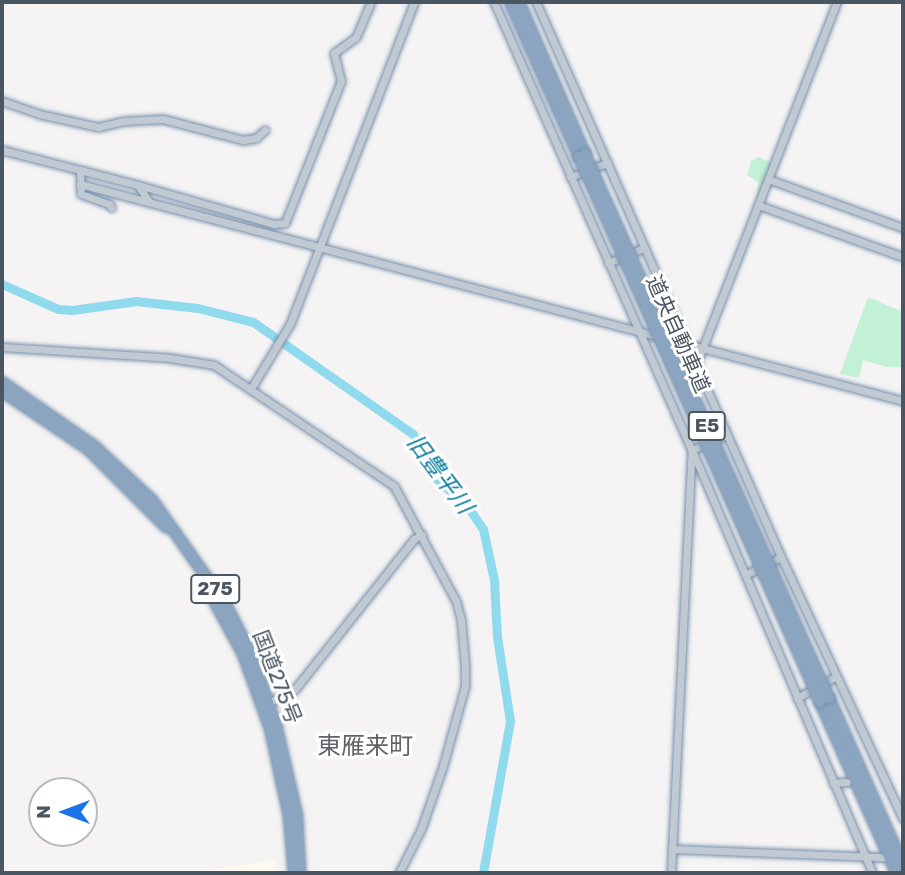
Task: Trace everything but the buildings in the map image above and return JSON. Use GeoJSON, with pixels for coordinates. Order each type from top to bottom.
{"type":"FeatureCollection","features":[{"type":"Feature","properties":{"kind":"highway","name":"道央自動車道"},"geometry":{"type":"LineString","coordinates":[[510,2],[530,38],[824,700],[896,873]]}},
{"type":"Feature","properties":{"kind":"highway","name":"道央自動車道"},"geometry":{"type":"LineString","coordinates":[[519,2],[530,38]]}},
{"type":"Feature","properties":{"kind":"highway","name":"国道275号"},"geometry":{"type":"LineString","coordinates":[[2,382],[94,446],[158,506],[226,605],[270,702],[289,771],[296,815],[300,873]]}},
{"type":"Feature","properties":{"kind":"highway","name":"国道275号"},"geometry":{"type":"LineString","coordinates":[[2,391],[89,450],[147,505],[164,524],[220,608],[243,654],[270,728],[285,795],[293,873]]}},
{"type":"Feature","properties":{"kind":"highway","name":"道央自動車道"},"geometry":{"type":"LineString","coordinates":[[824,700],[903,865]]}},
{"type":"Feature","properties":{"kind":"street"},"geometry":{"type":"LineString","coordinates":[[2,150],[274,224],[288,220],[341,81],[334,52],[356,37],[370,2]]}},
{"type":"Feature","properties":{"kind":"street"},"geometry":{"type":"LineString","coordinates":[[251,387],[287,332],[414,2]]}},
{"type":"Feature","properties":{"kind":"street"},"geometry":{"type":"LineString","coordinates":[[494,2],[692,450],[872,873]]}},
{"type":"Feature","properties":{"kind":"street"},"geometry":{"type":"LineString","coordinates":[[536,2],[726,435],[835,677],[843,685],[903,819]]}},
{"type":"Feature","properties":{"kind":"street"},"geometry":{"type":"LineString","coordinates":[[696,365],[837,2]]}},
{"type":"Feature","properties":{"kind":"street"},"geometry":{"type":"LineString","coordinates":[[2,101],[39,114],[98,127],[124,121],[163,119],[243,140],[256,138],[265,130]]}},
{"type":"Feature","properties":{"kind":"street"},"geometry":{"type":"LineString","coordinates":[[570,177],[607,163]]}},
{"type":"Feature","properties":{"kind":"street"},"geometry":{"type":"LineString","coordinates":[[80,170],[79,191],[83,196],[109,204],[111,208]]}},
{"type":"Feature","properties":{"kind":"street"},"geometry":{"type":"LineString","coordinates":[[768,179],[903,228]]}},
{"type":"Feature","properties":{"kind":"street"},"geometry":{"type":"LineString","coordinates":[[80,184],[903,401]]}},
{"type":"Feature","properties":{"kind":"street"},"geometry":{"type":"LineString","coordinates":[[138,185],[150,203]]}},
{"type":"Feature","properties":{"kind":"street"},"geometry":{"type":"LineString","coordinates":[[186,213],[189,202],[193,200]]}},
{"type":"Feature","properties":{"kind":"street"},"geometry":{"type":"LineString","coordinates":[[758,205],[903,257]]}},
{"type":"Feature","properties":{"kind":"street"},"geometry":{"type":"LineString","coordinates":[[608,263],[644,248]]}},
{"type":"Feature","properties":{"kind":"street"},"geometry":{"type":"LineString","coordinates":[[2,347],[170,358],[214,365],[381,474],[394,486],[456,601],[461,620],[465,686],[430,804],[399,873]]}},
{"type":"Feature","properties":{"kind":"street"},"geometry":{"type":"LineString","coordinates":[[692,450],[726,435]]}},
{"type":"Feature","properties":{"kind":"street"},"geometry":{"type":"LineString","coordinates":[[671,873],[692,450]]}},
{"type":"Feature","properties":{"kind":"street"},"geometry":{"type":"LineString","coordinates":[[270,702],[295,689],[414,539],[422,535]]}},
{"type":"Feature","properties":{"kind":"street"},"geometry":{"type":"LineString","coordinates":[[745,575],[781,556]]}},
{"type":"Feature","properties":{"kind":"street"},"geometry":{"type":"LineString","coordinates":[[797,698],[835,677]]}},
{"type":"Feature","properties":{"kind":"street"},"geometry":{"type":"LineString","coordinates":[[873,779],[885,779]]}},
{"type":"Feature","properties":{"kind":"street"},"geometry":{"type":"LineString","coordinates":[[833,783],[847,782]]}},
{"type":"Feature","properties":{"kind":"street"},"geometry":{"type":"LineString","coordinates":[[672,849],[884,857]]}},
{"type":"Feature","properties":{"kind":"shaded area"},"geometry":{"type":"Polygon","coordinates":[[[275,860],[274,873],[188,873],[275,860]]]}},
{"type":"Feature","properties":{"kind":"green space"},"geometry":{"type":"Polygon","coordinates":[[[759,157],[772,163],[755,202],[759,183],[747,175],[751,161],[759,157]]]}},
{"type":"Feature","properties":{"kind":"green space"},"geometry":{"type":"Polygon","coordinates":[[[868,297],[903,312],[903,367],[887,367],[863,360],[859,378],[840,374],[868,297]]]}},
{"type":"Feature","properties":{"kind":"waterway","name":"旧豊平川"},"geometry":{"type":"LineString","coordinates":[[2,284],[58,309],[72,310],[136,301],[198,308],[253,322],[413,434],[437,479],[470,510],[483,529],[494,580],[497,637],[510,721],[483,873]]}},
{"type":"Feature","properties":{"kind":"district","name":"東雁来町"},"geometry":{"type":"Point","coordinates":[365,747]}}]}
